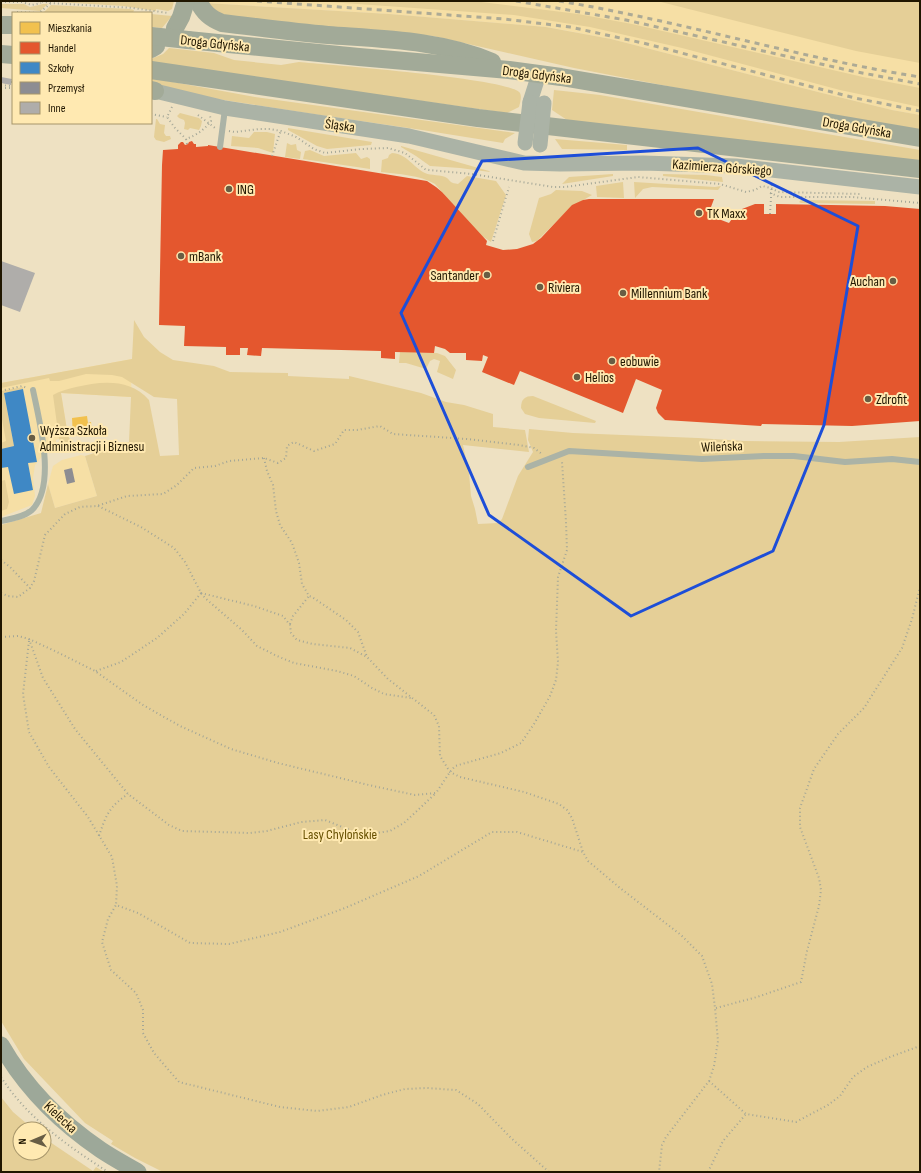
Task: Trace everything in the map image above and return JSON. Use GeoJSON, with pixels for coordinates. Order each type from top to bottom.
{"type":"FeatureCollection","features":[{"type":"Feature","properties":{"kind":"main road"},"geometry":{"type":"LineString","coordinates":[[198,1],[205,13],[211,19],[222,23],[297,32],[402,40],[476,55],[509,70]]}},
{"type":"Feature","properties":{"kind":"main road"},"geometry":{"type":"LineString","coordinates":[[1,25],[12,19]]}},
{"type":"Feature","properties":{"kind":"main road","name":"Droga Gdyńska"},"geometry":{"type":"LineString","coordinates":[[153,44],[188,40],[509,70],[583,80],[920,138]]}},
{"type":"Feature","properties":{"kind":"main road"},"geometry":{"type":"LineString","coordinates":[[1,54],[12,55]]}},
{"type":"Feature","properties":{"kind":"main road"},"geometry":{"type":"LineString","coordinates":[[152,70],[478,118],[920,169]]}},
{"type":"Feature","properties":{"kind":"main road","name":"Kielecka"},"geometry":{"type":"LineString","coordinates":[[1,1045],[39,1097],[70,1127],[102,1151],[138,1172]]}},
{"type":"Feature","properties":{"kind":"street"},"geometry":{"type":"LineString","coordinates":[[531,163],[539,74]]}},
{"type":"Feature","properties":{"kind":"street","name":"Śląska"},"geometry":{"type":"LineString","coordinates":[[153,90],[225,108],[409,136],[531,163]]}},
{"type":"Feature","properties":{"kind":"street","name":"Kazimierza Górskiego"},"geometry":{"type":"LineString","coordinates":[[531,163],[643,163],[736,166],[920,187]]}},
{"type":"Feature","properties":{"kind":"lane"},"geometry":{"type":"LineString","coordinates":[[220,147],[225,108]]}},
{"type":"Feature","properties":{"kind":"lane"},"geometry":{"type":"LineString","coordinates":[[1,521],[28,513],[36,505],[41,495],[45,474],[45,451],[33,390]]}},
{"type":"Feature","properties":{"kind":"lane","name":"Wileńska"},"geometry":{"type":"LineString","coordinates":[[528,467],[569,451],[620,455],[666,456],[702,460],[794,456],[845,462],[892,459],[920,462]]}},
{"type":"Feature","properties":{"kind":"path"},"geometry":{"type":"LineString","coordinates":[[1,2],[28,1]]}},
{"type":"Feature","properties":{"kind":"path"},"geometry":{"type":"LineString","coordinates":[[38,1],[133,8],[167,14],[178,14]]}},
{"type":"Feature","properties":{"kind":"path"},"geometry":{"type":"LineString","coordinates":[[23,2],[32,6],[42,2]]}},
{"type":"Feature","properties":{"kind":"path"},"geometry":{"type":"LineString","coordinates":[[39,12],[50,3]]}},
{"type":"Feature","properties":{"kind":"path"},"geometry":{"type":"LineString","coordinates":[[1,86],[11,86],[12,83]]}},
{"type":"Feature","properties":{"kind":"path"},"geometry":{"type":"LineString","coordinates":[[1,86],[12,88]]}},
{"type":"Feature","properties":{"kind":"path"},"geometry":{"type":"LineString","coordinates":[[167,117],[172,108]]}},
{"type":"Feature","properties":{"kind":"path"},"geometry":{"type":"LineString","coordinates":[[152,114],[167,117],[186,139],[187,144]]}},
{"type":"Feature","properties":{"kind":"path"},"geometry":{"type":"LineString","coordinates":[[272,156],[284,123]]}},
{"type":"Feature","properties":{"kind":"path"},"geometry":{"type":"LineString","coordinates":[[186,139],[198,135],[209,124],[217,129]]}},
{"type":"Feature","properties":{"kind":"path"},"geometry":{"type":"LineString","coordinates":[[228,131],[235,132],[259,129],[281,131],[296,137],[320,152],[366,148],[388,148],[405,153],[425,169],[429,170],[472,174],[553,187],[565,187],[638,177],[720,184],[746,192],[755,190],[762,186],[771,188],[778,192],[866,194]]}},
{"type":"Feature","properties":{"kind":"path"},"geometry":{"type":"LineString","coordinates":[[770,214],[770,192],[772,182]]}},
{"type":"Feature","properties":{"kind":"path"},"geometry":{"type":"LineString","coordinates":[[493,241],[509,187]]}},
{"type":"Feature","properties":{"kind":"path"},"geometry":{"type":"LineString","coordinates":[[770,192],[776,196],[784,197],[852,197],[920,203]]}},
{"type":"Feature","properties":{"kind":"path"},"geometry":{"type":"LineString","coordinates":[[1,391],[22,386]]}},
{"type":"Feature","properties":{"kind":"path"},"geometry":{"type":"LineString","coordinates":[[1,593],[8,596],[18,597],[30,588],[34,581],[45,535],[65,514],[80,507],[97,506],[127,496],[163,494],[177,485],[194,468],[214,466],[229,461],[264,458],[278,463],[286,458],[286,446],[294,442],[314,451],[335,444],[344,430],[357,430],[380,426],[392,434],[467,439],[534,448],[549,459]]}},
{"type":"Feature","properties":{"kind":"path"},"geometry":{"type":"LineString","coordinates":[[29,639],[43,678],[75,729],[128,794],[169,825],[182,831],[250,833],[267,831],[301,822],[325,820],[357,833],[376,833],[390,830],[404,823],[436,793],[455,766],[501,753],[521,743],[550,696],[556,680],[558,662],[556,631],[558,577],[567,550],[563,475],[560,455]]}},
{"type":"Feature","properties":{"kind":"path"},"geometry":{"type":"LineString","coordinates":[[264,458],[267,471],[273,485],[276,511],[280,525],[292,543],[299,563],[302,584],[309,596],[346,620],[358,632],[367,657]]}},
{"type":"Feature","properties":{"kind":"path"},"geometry":{"type":"LineString","coordinates":[[97,506],[141,526],[174,548],[185,562],[205,598],[242,630],[256,646],[294,663],[337,671],[354,676],[384,694],[412,698]]}},
{"type":"Feature","properties":{"kind":"path"},"geometry":{"type":"LineString","coordinates":[[1,560],[10,567],[30,588]]}},
{"type":"Feature","properties":{"kind":"path"},"geometry":{"type":"LineString","coordinates":[[715,1008],[757,997],[801,982],[807,951],[819,906],[821,890],[819,878],[800,827],[800,808],[814,769],[838,734],[864,708],[902,648],[912,619],[920,587]]}},
{"type":"Feature","properties":{"kind":"path"},"geometry":{"type":"LineString","coordinates":[[201,593],[254,606],[283,616],[290,625]]}},
{"type":"Feature","properties":{"kind":"path"},"geometry":{"type":"LineString","coordinates":[[95,671],[121,662],[158,638],[184,614],[201,593]]}},
{"type":"Feature","properties":{"kind":"path"},"geometry":{"type":"LineString","coordinates":[[309,596],[293,616],[290,625],[291,632],[297,640],[313,644],[350,648],[367,657],[388,680],[434,715],[439,726],[440,756],[450,772],[460,777],[524,792],[559,804],[567,810],[572,818],[583,852],[588,861],[620,888],[681,935],[702,956],[712,984],[715,1008],[718,1040],[714,1066],[709,1081],[666,1137],[662,1145],[659,1172]]}},
{"type":"Feature","properties":{"kind":"path"},"geometry":{"type":"LineString","coordinates":[[1,638],[18,636],[29,639],[95,671],[143,705],[180,726],[231,749],[278,763],[380,787],[415,794],[436,793]]}},
{"type":"Feature","properties":{"kind":"path"},"geometry":{"type":"LineString","coordinates":[[29,639],[23,694],[29,732],[49,767],[88,817],[112,857],[117,886],[116,905],[108,919],[102,942],[111,970],[136,994],[143,1010],[143,1033],[154,1053],[179,1082],[280,1107],[317,1111],[349,1107],[382,1095],[405,1089],[427,1088],[456,1090],[478,1104],[511,1138],[548,1172]]}},
{"type":"Feature","properties":{"kind":"path"},"geometry":{"type":"LineString","coordinates":[[99,836],[105,816],[116,802],[128,794]]}},
{"type":"Feature","properties":{"kind":"path"},"geometry":{"type":"LineString","coordinates":[[116,905],[138,913],[190,943],[229,944],[280,932],[352,905],[419,876],[492,832],[517,832],[583,852]]}},
{"type":"Feature","properties":{"kind":"path"},"geometry":{"type":"LineString","coordinates":[[709,1081],[746,1114],[796,1122],[828,1105],[840,1096],[853,1077],[867,1067],[920,1046]]}},
{"type":"Feature","properties":{"kind":"path"},"geometry":{"type":"LineString","coordinates":[[708,1172],[723,1141],[746,1114]]}},
{"type":"Feature","properties":{"kind":"highlighted area"},"geometry":{"type":"Polygon","coordinates":[[[698,148],[858,226],[824,425],[773,551],[631,616],[489,515],[401,313],[482,161],[698,148]]]}},
{"type":"Feature","properties":{"kind":"shaded area"},"geometry":{"type":"Polygon","coordinates":[[[205,1],[920,1],[920,115],[892,110],[822,93],[611,39],[547,27],[389,14],[205,3],[205,1]]]}},
{"type":"Feature","properties":{"kind":"shaded area","name":"Wyższa Szkoła Administracji i Biznesu"},"geometry":{"type":"Polygon","coordinates":[[[132,359],[131,397],[61,393],[68,436],[56,440],[56,449],[43,455],[35,465],[33,478],[35,496],[32,505],[1,517],[1,383],[132,359]]]}},
{"type":"Feature","properties":{"kind":"shaded area"},"geometry":{"type":"Polygon","coordinates":[[[81,455],[85,456],[97,496],[55,508],[48,484],[53,466],[62,460],[81,455]]]}},
{"type":"Feature","properties":{"kind":"green space"},"geometry":{"type":"Polygon","coordinates":[[[42,1],[174,1],[172,9],[168,11],[156,9],[156,11],[123,6],[42,1]]]}},
{"type":"Feature","properties":{"kind":"green space"},"geometry":{"type":"Polygon","coordinates":[[[315,1],[473,1],[578,14],[632,24],[863,77],[920,88],[920,107],[840,90],[682,48],[590,27],[514,15],[315,1]]]}},
{"type":"Feature","properties":{"kind":"green space"},"geometry":{"type":"Polygon","coordinates":[[[657,1],[920,1],[920,63],[856,51],[657,1]]]}},
{"type":"Feature","properties":{"kind":"green space"},"geometry":{"type":"Polygon","coordinates":[[[205,3],[389,14],[546,27],[611,39],[822,93],[892,110],[920,115],[920,131],[708,94],[574,68],[433,36],[222,18],[205,3]]]}},
{"type":"Feature","properties":{"kind":"green space"},"geometry":{"type":"Polygon","coordinates":[[[1,4],[24,4],[30,7],[48,4],[40,11],[1,8],[1,4]]]}},
{"type":"Feature","properties":{"kind":"green space"},"geometry":{"type":"Polygon","coordinates":[[[51,5],[134,10],[133,12],[44,12],[51,5]]]}},
{"type":"Feature","properties":{"kind":"green space"},"geometry":{"type":"Polygon","coordinates":[[[152,14],[172,16],[162,28],[152,27],[152,14]]]}},
{"type":"Feature","properties":{"kind":"green space"},"geometry":{"type":"Polygon","coordinates":[[[169,48],[214,53],[234,60],[281,65],[299,62],[453,77],[509,87],[520,93],[521,100],[519,107],[507,113],[152,63],[152,59],[163,54],[169,48]]]}},
{"type":"Feature","properties":{"kind":"green space"},"geometry":{"type":"Polygon","coordinates":[[[152,78],[255,97],[515,133],[505,139],[503,143],[204,97],[152,84],[152,78]]]}},
{"type":"Feature","properties":{"kind":"green space"},"geometry":{"type":"Polygon","coordinates":[[[554,90],[600,95],[920,150],[920,163],[570,122],[552,110],[554,90]]]}},
{"type":"Feature","properties":{"kind":"green space"},"geometry":{"type":"Polygon","coordinates":[[[180,113],[199,118],[202,121],[199,130],[190,128],[188,130],[184,129],[184,120],[177,116],[180,113]]]}},
{"type":"Feature","properties":{"kind":"green space"},"geometry":{"type":"Polygon","coordinates":[[[156,119],[160,124],[165,125],[164,133],[166,136],[170,136],[171,139],[164,142],[156,140],[154,137],[156,119]]]}},
{"type":"Feature","properties":{"kind":"green space"},"geometry":{"type":"Polygon","coordinates":[[[288,128],[372,142],[371,145],[327,149],[317,146],[288,130],[288,128]]]}},
{"type":"Feature","properties":{"kind":"green space"},"geometry":{"type":"Polygon","coordinates":[[[254,132],[267,132],[275,134],[273,153],[258,148],[231,146],[232,136],[249,138],[254,132]]]}},
{"type":"Feature","properties":{"kind":"green space"},"geometry":{"type":"Polygon","coordinates":[[[555,139],[627,145],[627,150],[562,149],[555,139]]]}},
{"type":"Feature","properties":{"kind":"green space"},"geometry":{"type":"Polygon","coordinates":[[[287,143],[291,145],[296,144],[297,150],[301,152],[300,159],[285,157],[287,143]]]}},
{"type":"Feature","properties":{"kind":"green space"},"geometry":{"type":"Polygon","coordinates":[[[401,146],[489,171],[490,172],[430,166],[401,146]]]}},
{"type":"Feature","properties":{"kind":"green space"},"geometry":{"type":"Polygon","coordinates":[[[310,150],[324,156],[356,153],[361,159],[367,157],[370,159],[370,169],[303,159],[305,151],[310,150]]]}},
{"type":"Feature","properties":{"kind":"green space"},"geometry":{"type":"Polygon","coordinates":[[[392,153],[402,155],[425,173],[445,177],[454,183],[458,184],[467,176],[496,181],[506,195],[491,242],[479,234],[435,184],[416,177],[381,172],[382,160],[388,158],[392,153]]]}},
{"type":"Feature","properties":{"kind":"green space"},"geometry":{"type":"Polygon","coordinates":[[[613,174],[613,176],[562,184],[569,177],[613,174]]]}},
{"type":"Feature","properties":{"kind":"green space"},"geometry":{"type":"Polygon","coordinates":[[[663,174],[722,177],[723,182],[663,176],[663,174]]]}},
{"type":"Feature","properties":{"kind":"green space"},"geometry":{"type":"Polygon","coordinates":[[[623,182],[624,198],[597,197],[596,186],[623,182]]]}},
{"type":"Feature","properties":{"kind":"green space"},"geometry":{"type":"Polygon","coordinates":[[[634,182],[715,187],[721,186],[718,190],[652,187],[643,189],[635,198],[634,182]]]}},
{"type":"Feature","properties":{"kind":"green space"},"geometry":{"type":"Polygon","coordinates":[[[556,190],[582,191],[592,195],[571,207],[537,241],[532,242],[529,234],[539,198],[551,194],[556,190]]]}},
{"type":"Feature","properties":{"kind":"green space"},"geometry":{"type":"Polygon","coordinates":[[[801,200],[875,201],[875,204],[801,203],[799,202],[801,200]]]}},
{"type":"Feature","properties":{"kind":"green space","name":"Lasy Chylońskie"},"geometry":{"type":"Polygon","coordinates":[[[134,320],[144,337],[160,352],[173,360],[214,366],[230,372],[288,373],[288,376],[349,379],[349,376],[421,393],[446,402],[464,405],[493,414],[493,427],[525,430],[529,452],[463,445],[469,473],[471,496],[478,524],[498,523],[502,519],[518,476],[533,452],[528,440],[529,429],[573,433],[744,441],[839,442],[920,437],[920,1172],[163,1172],[111,1144],[113,1141],[85,1123],[24,1059],[1,1021],[1,525],[41,513],[48,484],[55,508],[97,496],[85,456],[129,442],[131,397],[61,393],[68,436],[73,444],[77,443],[78,445],[71,447],[64,445],[59,439],[53,395],[58,392],[95,383],[115,383],[133,388],[149,400],[160,456],[179,455],[177,399],[154,397],[122,377],[112,375],[86,374],[59,381],[50,381],[49,378],[1,388],[1,383],[132,359],[134,320]]]}},
{"type":"Feature","properties":{"kind":"green space"},"geometry":{"type":"Polygon","coordinates":[[[400,352],[437,353],[445,356],[456,370],[453,379],[437,372],[440,361],[434,359],[430,361],[426,369],[406,363],[399,363],[400,352]]]}},
{"type":"Feature","properties":{"kind":"green space"},"geometry":{"type":"Polygon","coordinates":[[[23,387],[23,389],[4,393],[14,446],[1,449],[1,443],[6,441],[1,414],[1,391],[23,387]]]}},
{"type":"Feature","properties":{"kind":"green space"},"geometry":{"type":"Polygon","coordinates":[[[533,396],[596,421],[595,423],[539,418],[525,414],[521,408],[522,402],[526,397],[533,396]]]}},
{"type":"Feature","properties":{"kind":"green space"},"geometry":{"type":"Polygon","coordinates":[[[5,480],[9,502],[7,509],[1,511],[1,481],[5,480]]]}},
{"type":"Feature","properties":{"kind":"green space"},"geometry":{"type":"Polygon","coordinates":[[[1,1097],[13,1112],[24,1121],[12,1121],[12,1161],[52,1161],[52,1143],[93,1171],[96,1167],[104,1172],[1,1172],[1,1097]]]}},
{"type":"Feature","properties":{"kind":"building: Mieszkania"},"geometry":{"type":"Polygon","coordinates":[[[87,416],[88,423],[91,422],[92,431],[73,436],[72,418],[87,416]]]}},
{"type":"Feature","properties":{"kind":"building: Handel","name":"Riviera"},"geometry":{"type":"Polygon","coordinates":[[[192,141],[196,144],[196,147],[208,145],[427,181],[442,192],[487,241],[486,245],[503,250],[517,249],[533,244],[541,238],[572,205],[589,199],[714,199],[708,215],[729,223],[742,209],[755,204],[764,204],[764,214],[776,214],[776,204],[885,206],[920,209],[920,421],[852,426],[762,424],[761,426],[665,420],[658,413],[656,408],[662,390],[636,379],[623,413],[520,371],[514,385],[482,372],[488,357],[483,355],[482,361],[466,360],[466,353],[450,353],[445,349],[435,346],[434,353],[395,352],[395,359],[381,358],[381,351],[262,348],[261,356],[247,355],[248,348],[240,348],[240,355],[226,355],[226,347],[184,346],[185,326],[159,325],[162,165],[163,150],[178,149],[178,145],[181,142],[185,145],[192,141]]]}},
{"type":"Feature","properties":{"kind":"building: Szkoły"},"geometry":{"type":"Polygon","coordinates":[[[23,389],[37,462],[28,463],[33,490],[14,494],[8,467],[1,468],[1,449],[14,446],[4,393],[23,389]]]}},
{"type":"Feature","properties":{"kind":"building: Przemysł"},"geometry":{"type":"Polygon","coordinates":[[[72,468],[75,482],[67,484],[64,470],[72,468]]]}},
{"type":"Feature","properties":{"kind":"building: Inne"},"geometry":{"type":"Polygon","coordinates":[[[1,77],[12,79],[11,85],[1,83],[1,77]]]}},
{"type":"Feature","properties":{"kind":"building: Inne"},"geometry":{"type":"Polygon","coordinates":[[[1,261],[35,273],[20,312],[1,305],[1,261]]]}},
{"type":"Feature","properties":{"kind":"railway"},"geometry":{"type":"LineString","coordinates":[[257,1],[504,19],[570,27],[643,43],[855,98],[920,111]]}},
{"type":"Feature","properties":{"kind":"railway"},"geometry":{"type":"LineString","coordinates":[[516,1],[626,20],[852,71],[920,84]]}},
{"type":"Feature","properties":{"kind":"railway"},"geometry":{"type":"LineString","coordinates":[[559,1],[605,9],[830,60],[920,77]]}},
{"type":"Feature","properties":{"kind":"place","name":"ING"},"geometry":{"type":"Point","coordinates":[229,189]}},
{"type":"Feature","properties":{"kind":"place","name":"TK Maxx"},"geometry":{"type":"Point","coordinates":[699,213]}},
{"type":"Feature","properties":{"kind":"place","name":"mBank"},"geometry":{"type":"Point","coordinates":[181,256]}},
{"type":"Feature","properties":{"kind":"place","name":"Santander"},"geometry":{"type":"Point","coordinates":[487,275]}},
{"type":"Feature","properties":{"kind":"place","name":"Auchan"},"geometry":{"type":"Point","coordinates":[893,281]}},
{"type":"Feature","properties":{"kind":"place","name":"Riviera"},"geometry":{"type":"Point","coordinates":[540,287]}},
{"type":"Feature","properties":{"kind":"place","name":"Millennium Bank"},"geometry":{"type":"Point","coordinates":[623,293]}},
{"type":"Feature","properties":{"kind":"place","name":"eobuwie"},"geometry":{"type":"Point","coordinates":[612,361]}},
{"type":"Feature","properties":{"kind":"place","name":"Helios"},"geometry":{"type":"Point","coordinates":[577,377]}},
{"type":"Feature","properties":{"kind":"place","name":"Zdrofit"},"geometry":{"type":"Point","coordinates":[868,399]}},
{"type":"Feature","properties":{"kind":"place","name":"Wyższa Szkoła Administracji i Biznesu"},"geometry":{"type":"Point","coordinates":[32,438]}}]}
